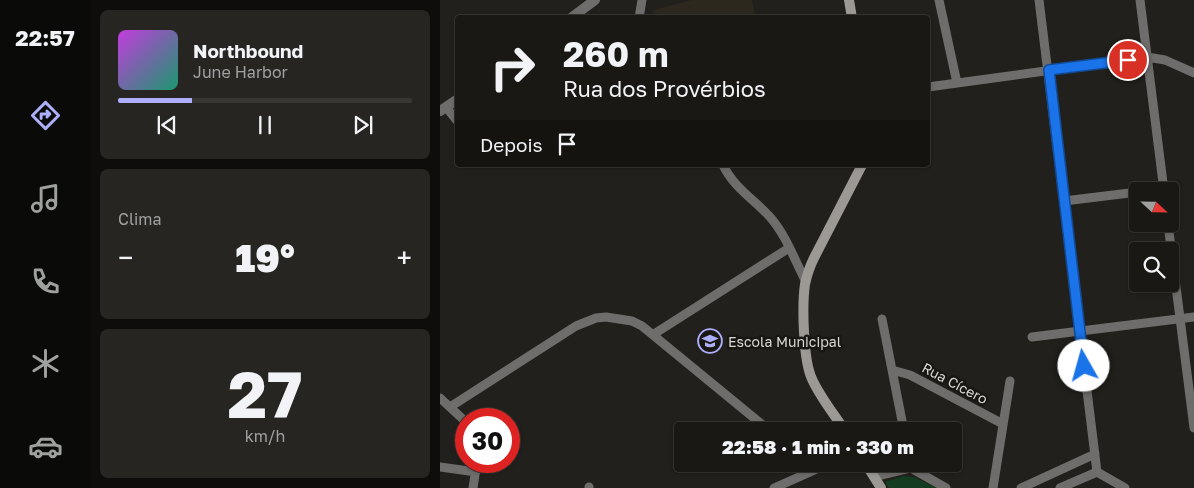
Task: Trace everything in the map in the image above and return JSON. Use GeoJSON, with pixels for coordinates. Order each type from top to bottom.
{"type":"FeatureCollection","features":[{"type":"Feature","properties":{"kind":"main road"},"geometry":{"type":"LineString","coordinates":[[849,0],[852,15]]}},
{"type":"Feature","properties":{"kind":"main road"},"geometry":{"type":"LineString","coordinates":[[839,422],[808,370],[805,350],[806,282],[814,258],[861,167]]}},
{"type":"Feature","properties":{"kind":"main road"},"geometry":{"type":"LineString","coordinates":[[871,472],[881,488]]}},
{"type":"Feature","properties":{"kind":"street"},"geometry":{"type":"LineString","coordinates":[[575,15],[595,0]]}},
{"type":"Feature","properties":{"kind":"street"},"geometry":{"type":"LineString","coordinates":[[640,15],[642,0]]}},
{"type":"Feature","properties":{"kind":"street"},"geometry":{"type":"LineString","coordinates":[[939,0],[957,83]]}},
{"type":"Feature","properties":{"kind":"street"},"geometry":{"type":"LineString","coordinates":[[1039,0],[1049,70],[1096,472]]}},
{"type":"Feature","properties":{"kind":"street"},"geometry":{"type":"LineString","coordinates":[[1140,0],[1163,182]]}},
{"type":"Feature","properties":{"kind":"street"},"geometry":{"type":"LineString","coordinates":[[930,87],[1147,57],[1165,60],[1194,73]]}},
{"type":"Feature","properties":{"kind":"street"},"geometry":{"type":"LineString","coordinates":[[455,101],[443,109],[455,119]]}},
{"type":"Feature","properties":{"kind":"street"},"geometry":{"type":"LineString","coordinates":[[725,167],[729,177],[737,186],[771,218],[806,282]]}},
{"type":"Feature","properties":{"kind":"street"},"geometry":{"type":"LineString","coordinates":[[1064,201],[1129,193]]}},
{"type":"Feature","properties":{"kind":"street"},"geometry":{"type":"LineString","coordinates":[[1169,232],[1194,428]]}},
{"type":"Feature","properties":{"kind":"street"},"geometry":{"type":"LineString","coordinates":[[654,334],[789,248]]}},
{"type":"Feature","properties":{"kind":"street"},"geometry":{"type":"LineString","coordinates":[[1032,337],[1194,317]]}},
{"type":"Feature","properties":{"kind":"street"},"geometry":{"type":"LineString","coordinates":[[450,407],[585,321],[601,318],[619,318],[632,321],[654,334],[759,422]]}},
{"type":"Feature","properties":{"kind":"street"},"geometry":{"type":"LineString","coordinates":[[882,319],[902,422]]}},
{"type":"Feature","properties":{"kind":"street","name":"Rua Cícero"},"geometry":{"type":"LineString","coordinates":[[892,370],[910,375],[1003,424]]}},
{"type":"Feature","properties":{"kind":"street"},"geometry":{"type":"LineString","coordinates":[[993,488],[1010,381]]}},
{"type":"Feature","properties":{"kind":"street"},"geometry":{"type":"LineString","coordinates":[[440,398],[455,412]]}},
{"type":"Feature","properties":{"kind":"street"},"geometry":{"type":"LineString","coordinates":[[1021,488],[1094,454]]}},
{"type":"Feature","properties":{"kind":"street"},"geometry":{"type":"LineString","coordinates":[[440,467],[455,469]]}},
{"type":"Feature","properties":{"kind":"street"},"geometry":{"type":"LineString","coordinates":[[774,488],[803,472]]}},
{"type":"Feature","properties":{"kind":"street"},"geometry":{"type":"LineString","coordinates":[[874,477],[891,472]]}},
{"type":"Feature","properties":{"kind":"street"},"geometry":{"type":"LineString","coordinates":[[921,472],[946,488]]}},
{"type":"Feature","properties":{"kind":"street"},"geometry":{"type":"LineString","coordinates":[[1060,488],[1096,472]]}},
{"type":"Feature","properties":{"kind":"street"},"geometry":{"type":"LineString","coordinates":[[1096,472],[1125,488]]}},
{"type":"Feature","properties":{"kind":"street"},"geometry":{"type":"LineString","coordinates":[[473,488],[476,473]]}},
{"type":"Feature","properties":{"kind":"shaded area"},"geometry":{"type":"Polygon","coordinates":[[[692,0],[752,0],[755,15],[653,15],[654,10],[692,0]]]}},
{"type":"Feature","properties":{"kind":"green space"},"geometry":{"type":"Polygon","coordinates":[[[903,476],[914,477],[937,488],[889,488],[885,482],[903,476]]]}},
{"type":"Feature","properties":{"kind":"place","name":"Escola Municipal"},"geometry":{"type":"Point","coordinates":[710,341]}},
{"type":"Feature","properties":{"kind":"route"},"geometry":{"type":"LineString","coordinates":[[1084,366],[1049,70],[1128,60]]}}]}
